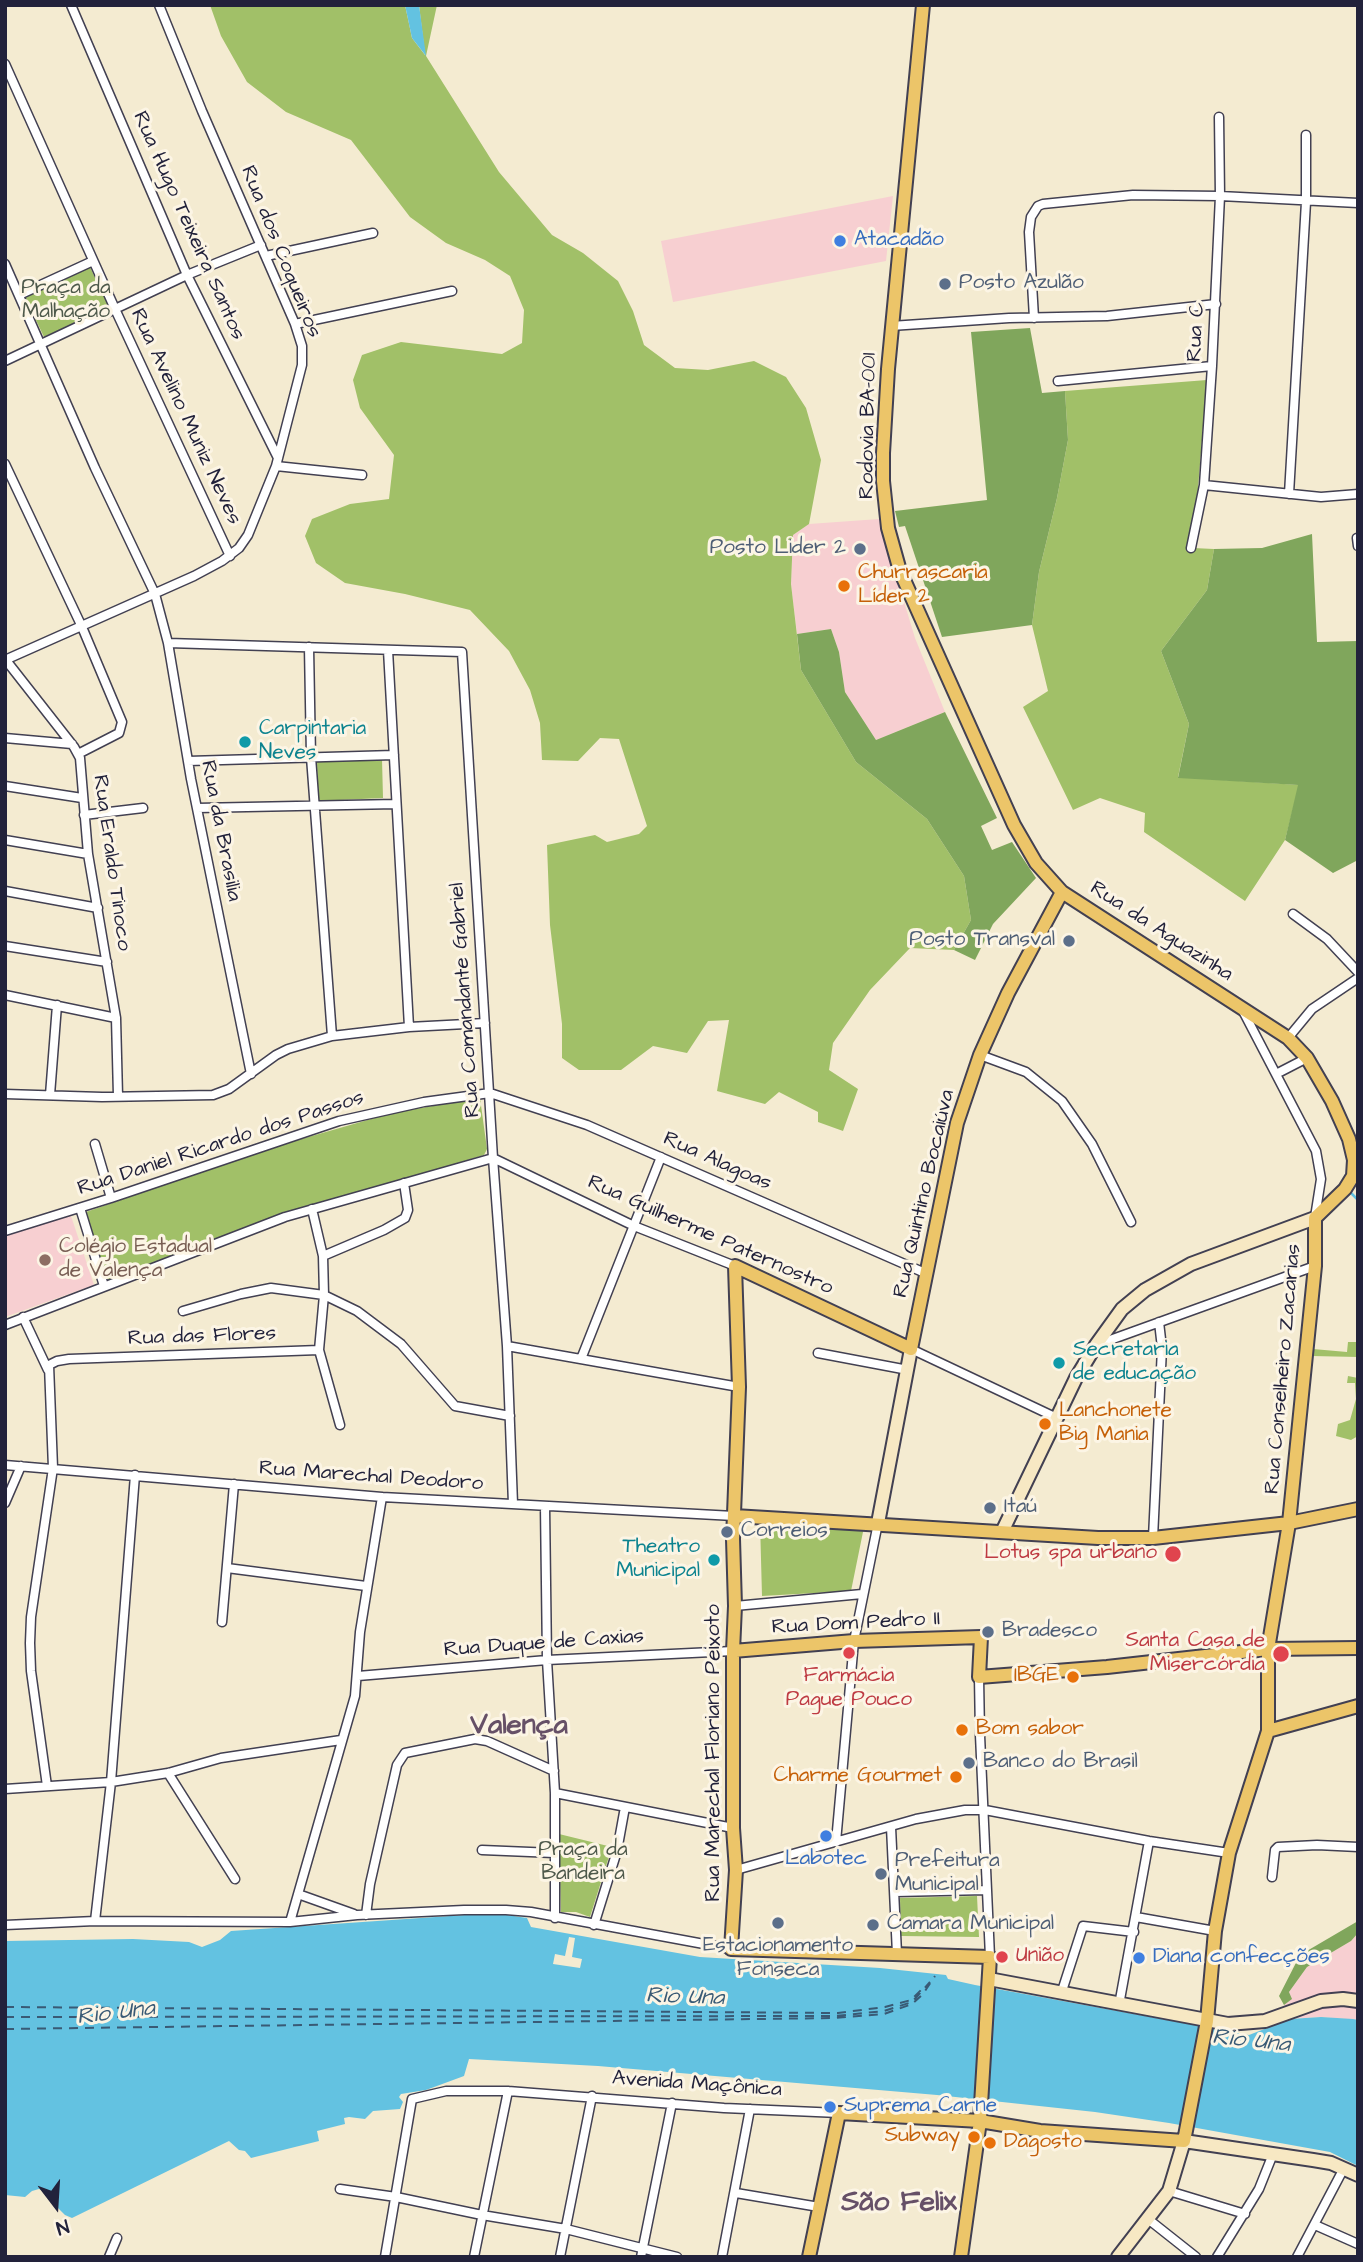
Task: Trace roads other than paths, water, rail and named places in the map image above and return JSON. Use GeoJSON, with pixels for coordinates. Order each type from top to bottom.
{"type":"FeatureCollection","features":[{"type":"Feature","properties":{"kind":"main road","name":"Rodovia BA-001"},"geometry":{"type":"LineString","coordinates":[[923,5],[891,326],[883,481],[892,544],[914,607],[1014,825],[1036,863],[1062,892]]}},
{"type":"Feature","properties":{"kind":"main road","name":"Rua da Aguazinha"},"geometry":{"type":"LineString","coordinates":[[1062,892],[1288,1038],[1307,1058],[1332,1101],[1354,1160],[1356,1179]]}},
{"type":"Feature","properties":{"kind":"main road","name":"Rua Quintino Bocaiúva"},"geometry":{"type":"LineString","coordinates":[[911,1349],[957,1123],[980,1055],[1008,993],[1062,892]]}},
{"type":"Feature","properties":{"kind":"main road"},"geometry":{"type":"LineString","coordinates":[[1315,1217],[1356,1179]]}},
{"type":"Feature","properties":{"kind":"main road","name":"Rua Conselheiro Zacarias"},"geometry":{"type":"LineString","coordinates":[[1185,2135],[1207,2024],[1215,1931],[1229,1853],[1268,1731],[1268,1649],[1289,1523],[1315,1266],[1315,1217]]}},
{"type":"Feature","properties":{"kind":"main road","name":"Rua Guilherme Paternostro"},"geometry":{"type":"LineString","coordinates":[[735,1266],[911,1349]]}},
{"type":"Feature","properties":{"kind":"main road","name":"Rua Marechal Floriano Peixoto"},"geometry":{"type":"LineString","coordinates":[[731,1949],[736,1870],[733,1828],[733,1651],[739,1387],[735,1266]]}},
{"type":"Feature","properties":{"kind":"main road"},"geometry":{"type":"LineString","coordinates":[[734,1516],[1098,1538],[1153,1538],[1289,1523],[1358,1509]]}},
{"type":"Feature","properties":{"kind":"main road","name":"Rua Dom Pedro II"},"geometry":{"type":"LineString","coordinates":[[733,1651],[854,1641],[981,1637],[979,1677]]}},
{"type":"Feature","properties":{"kind":"main road"},"geometry":{"type":"LineString","coordinates":[[979,1677],[1107,1667],[1268,1649],[1358,1648]]}},
{"type":"Feature","properties":{"kind":"main road"},"geometry":{"type":"LineString","coordinates":[[1268,1731],[1358,1706]]}},
{"type":"Feature","properties":{"kind":"main road"},"geometry":{"type":"LineString","coordinates":[[731,1949],[990,1957],[980,2121],[961,2257]]}},
{"type":"Feature","properties":{"kind":"main road"},"geometry":{"type":"LineString","coordinates":[[809,2257],[839,2113]]}},
{"type":"Feature","properties":{"kind":"main road","name":"Avenida Maçônica"},"geometry":{"type":"LineString","coordinates":[[839,2113],[980,2121],[1040,2131],[1185,2135]]}},
{"type":"Feature","properties":{"kind":"street","name":"Rua Hugo Teixeira Santos"},"geometry":{"type":"LineString","coordinates":[[71,5],[187,275],[277,462]]}},
{"type":"Feature","properties":{"kind":"street","name":"Rua dos Coqueiros"},"geometry":{"type":"LineString","coordinates":[[5,660],[155,594],[230,556],[239,548],[248,535],[277,462],[303,355],[295,324],[159,5]]}},
{"type":"Feature","properties":{"kind":"street","name":"Rua Avelino Muniz Neves"},"geometry":{"type":"LineString","coordinates":[[5,64],[230,556]]}},
{"type":"Feature","properties":{"kind":"street","name":"Rua C"},"geometry":{"type":"LineString","coordinates":[[1191,548],[1204,485],[1212,366],[1220,195],[1219,117]]}},
{"type":"Feature","properties":{"kind":"street"},"geometry":{"type":"LineString","coordinates":[[1289,494],[1306,202],[1306,135]]}},
{"type":"Feature","properties":{"kind":"street"},"geometry":{"type":"LineString","coordinates":[[1034,318],[1029,232],[1031,217],[1038,206],[1043,204],[1133,195],[1220,195],[1358,203]]}},
{"type":"Feature","properties":{"kind":"street"},"geometry":{"type":"LineString","coordinates":[[266,256],[373,233]]}},
{"type":"Feature","properties":{"kind":"street"},"geometry":{"type":"LineString","coordinates":[[5,361],[187,275],[261,245]]}},
{"type":"Feature","properties":{"kind":"street"},"geometry":{"type":"LineString","coordinates":[[19,295],[93,261]]}},
{"type":"Feature","properties":{"kind":"street","name":"Rua da Brasilia"},"geometry":{"type":"LineString","coordinates":[[5,264],[95,468],[155,594],[168,643],[197,808],[251,1074]]}},
{"type":"Feature","properties":{"kind":"street"},"geometry":{"type":"LineString","coordinates":[[295,324],[453,291]]}},
{"type":"Feature","properties":{"kind":"street"},"geometry":{"type":"LineString","coordinates":[[891,326],[1107,316],[1216,304]]}},
{"type":"Feature","properties":{"kind":"street"},"geometry":{"type":"LineString","coordinates":[[1058,381],[1212,366]]}},
{"type":"Feature","properties":{"kind":"street"},"geometry":{"type":"LineString","coordinates":[[277,462],[362,475]]}},
{"type":"Feature","properties":{"kind":"street"},"geometry":{"type":"LineString","coordinates":[[5,464],[82,627],[122,722],[121,732],[78,754]]}},
{"type":"Feature","properties":{"kind":"street"},"geometry":{"type":"LineString","coordinates":[[1204,485],[1321,497],[1358,494]]}},
{"type":"Feature","properties":{"kind":"street"},"geometry":{"type":"LineString","coordinates":[[1357,538],[1358,546]]}},
{"type":"Feature","properties":{"kind":"street"},"geometry":{"type":"LineString","coordinates":[[168,643],[388,650],[409,1027]]}},
{"type":"Feature","properties":{"kind":"street"},"geometry":{"type":"LineString","coordinates":[[309,647],[311,757],[332,1035]]}},
{"type":"Feature","properties":{"kind":"street","name":"Rua Comandante Gabriel"},"geometry":{"type":"LineString","coordinates":[[388,650],[463,652],[507,1346],[513,1504]]}},
{"type":"Feature","properties":{"kind":"street","name":"Rua Eraldo Tinoco"},"geometry":{"type":"LineString","coordinates":[[5,660],[78,754],[88,854],[116,1018],[118,1096]]}},
{"type":"Feature","properties":{"kind":"street"},"geometry":{"type":"LineString","coordinates":[[5,738],[72,744]]}},
{"type":"Feature","properties":{"kind":"street"},"geometry":{"type":"LineString","coordinates":[[188,761],[394,755]]}},
{"type":"Feature","properties":{"kind":"street"},"geometry":{"type":"LineString","coordinates":[[5,786],[82,798]]}},
{"type":"Feature","properties":{"kind":"street"},"geometry":{"type":"LineString","coordinates":[[197,808],[396,804]]}},
{"type":"Feature","properties":{"kind":"street"},"geometry":{"type":"LineString","coordinates":[[84,815],[143,807]]}},
{"type":"Feature","properties":{"kind":"street"},"geometry":{"type":"LineString","coordinates":[[5,840],[88,854]]}},
{"type":"Feature","properties":{"kind":"street"},"geometry":{"type":"LineString","coordinates":[[5,891],[98,908]]}},
{"type":"Feature","properties":{"kind":"street"},"geometry":{"type":"LineString","coordinates":[[1293,914],[1327,939],[1358,972]]}},
{"type":"Feature","properties":{"kind":"street"},"geometry":{"type":"LineString","coordinates":[[5,946],[107,962]]}},
{"type":"Feature","properties":{"kind":"street"},"geometry":{"type":"LineString","coordinates":[[1288,1038],[1312,1009],[1358,978]]}},
{"type":"Feature","properties":{"kind":"street"},"geometry":{"type":"LineString","coordinates":[[5,995],[116,1018]]}},
{"type":"Feature","properties":{"kind":"street"},"geometry":{"type":"LineString","coordinates":[[50,1095],[57,1005]]}},
{"type":"Feature","properties":{"kind":"street"},"geometry":{"type":"LineString","coordinates":[[1002,1532],[1096,1345],[1122,1309],[1169,1276],[1214,1255],[1315,1217],[1321,1179],[1319,1164],[1299,1116],[1240,1005]]}},
{"type":"Feature","properties":{"kind":"street"},"geometry":{"type":"LineString","coordinates":[[5,1094],[214,1095],[229,1089],[288,1049],[332,1035],[485,1023]]}},
{"type":"Feature","properties":{"kind":"street"},"geometry":{"type":"LineString","coordinates":[[980,1055],[1026,1072],[1062,1101],[1092,1144],[1131,1222]]}},
{"type":"Feature","properties":{"kind":"street"},"geometry":{"type":"LineString","coordinates":[[1276,1074],[1307,1058]]}},
{"type":"Feature","properties":{"kind":"street","name":"Rua Alagoas"},"geometry":{"type":"LineString","coordinates":[[491,1093],[587,1125],[925,1273]]}},
{"type":"Feature","properties":{"kind":"street","name":"Rua Daniel Ricardo dos Passos"},"geometry":{"type":"LineString","coordinates":[[5,1231],[339,1121],[424,1102],[491,1093]]}},
{"type":"Feature","properties":{"kind":"street"},"geometry":{"type":"LineString","coordinates":[[95,1144],[111,1198]]}},
{"type":"Feature","properties":{"kind":"street"},"geometry":{"type":"LineString","coordinates":[[581,1359],[661,1157]]}},
{"type":"Feature","properties":{"kind":"street"},"geometry":{"type":"LineString","coordinates":[[5,1325],[285,1217],[493,1158]]}},
{"type":"Feature","properties":{"kind":"street","name":"Rua Guilherme Paternostro"},"geometry":{"type":"LineString","coordinates":[[493,1158],[635,1226],[735,1266]]}},
{"type":"Feature","properties":{"kind":"street"},"geometry":{"type":"LineString","coordinates":[[323,1256],[405,1218],[408,1210],[404,1183]]}},
{"type":"Feature","properties":{"kind":"street"},"geometry":{"type":"LineString","coordinates":[[80,1208],[104,1286]]}},
{"type":"Feature","properties":{"kind":"street"},"geometry":{"type":"LineString","coordinates":[[312,1209],[323,1256],[324,1295],[319,1350],[340,1425]]}},
{"type":"Feature","properties":{"kind":"street"},"geometry":{"type":"LineString","coordinates":[[1096,1345],[1315,1266]]}},
{"type":"Feature","properties":{"kind":"street"},"geometry":{"type":"LineString","coordinates":[[183,1311],[271,1288],[324,1295],[357,1311],[401,1344],[455,1406],[510,1416]]}},
{"type":"Feature","properties":{"kind":"street"},"geometry":{"type":"LineString","coordinates":[[23,1318],[48,1370],[53,1468],[31,1617],[30,1643],[31,1671],[47,1786]]}},
{"type":"Feature","properties":{"kind":"street"},"geometry":{"type":"LineString","coordinates":[[1153,1538],[1162,1348],[1159,1322]]}},
{"type":"Feature","properties":{"kind":"street"},"geometry":{"type":"LineString","coordinates":[[507,1346],[739,1387]]}},
{"type":"Feature","properties":{"kind":"street"},"geometry":{"type":"LineString","coordinates":[[911,1349],[1057,1418]]}},
{"type":"Feature","properties":{"kind":"street","name":"Rua Quintino Bocaiúva"},"geometry":{"type":"LineString","coordinates":[[878,1523],[911,1349]]}},
{"type":"Feature","properties":{"kind":"street","name":"Rua das Flores"},"geometry":{"type":"LineString","coordinates":[[48,1370],[51,1363],[69,1359],[319,1350]]}},
{"type":"Feature","properties":{"kind":"street"},"geometry":{"type":"LineString","coordinates":[[818,1353],[908,1370]]}},
{"type":"Feature","properties":{"kind":"street","name":"Rua Marechal Deodoro"},"geometry":{"type":"LineString","coordinates":[[5,1465],[382,1497],[734,1516]]}},
{"type":"Feature","properties":{"kind":"street"},"geometry":{"type":"LineString","coordinates":[[5,1503],[21,1466]]}},
{"type":"Feature","properties":{"kind":"street"},"geometry":{"type":"LineString","coordinates":[[95,1921],[111,1782],[135,1475]]}},
{"type":"Feature","properties":{"kind":"street"},"geometry":{"type":"LineString","coordinates":[[222,1622],[234,1484]]}},
{"type":"Feature","properties":{"kind":"street"},"geometry":{"type":"LineString","coordinates":[[290,1922],[355,1696],[366,1586],[382,1497]]}},
{"type":"Feature","properties":{"kind":"street"},"geometry":{"type":"LineString","coordinates":[[545,1506],[547,1660],[555,1793],[555,1918]]}},
{"type":"Feature","properties":{"kind":"street"},"geometry":{"type":"LineString","coordinates":[[836,1842],[854,1641],[878,1523]]}},
{"type":"Feature","properties":{"kind":"street"},"geometry":{"type":"LineString","coordinates":[[227,1568],[366,1586]]}},
{"type":"Feature","properties":{"kind":"street"},"geometry":{"type":"LineString","coordinates":[[735,1606],[862,1594]]}},
{"type":"Feature","properties":{"kind":"street","name":"Rua Duque de Caxias"},"geometry":{"type":"LineString","coordinates":[[358,1676],[547,1660],[733,1651]]}},
{"type":"Feature","properties":{"kind":"street"},"geometry":{"type":"LineString","coordinates":[[979,1677],[990,1957]]}},
{"type":"Feature","properties":{"kind":"street"},"geometry":{"type":"LineString","coordinates":[[5,1789],[111,1782],[168,1773],[221,1758],[341,1740]]}},
{"type":"Feature","properties":{"kind":"street"},"geometry":{"type":"LineString","coordinates":[[361,1915],[397,1765],[405,1753],[475,1740],[486,1741],[554,1771]]}},
{"type":"Feature","properties":{"kind":"street"},"geometry":{"type":"LineString","coordinates":[[168,1773],[235,1879]]}},
{"type":"Feature","properties":{"kind":"street"},"geometry":{"type":"LineString","coordinates":[[555,1793],[733,1828]]}},
{"type":"Feature","properties":{"kind":"street"},"geometry":{"type":"LineString","coordinates":[[594,1925],[617,1852],[625,1807]]}},
{"type":"Feature","properties":{"kind":"street"},"geometry":{"type":"LineString","coordinates":[[736,1870],[941,1814],[985,1810],[1229,1853]]}},
{"type":"Feature","properties":{"kind":"street"},"geometry":{"type":"LineString","coordinates":[[891,1827],[897,1954]]}},
{"type":"Feature","properties":{"kind":"street"},"geometry":{"type":"LineString","coordinates":[[1119,2005],[1149,1841]]}},
{"type":"Feature","properties":{"kind":"street"},"geometry":{"type":"LineString","coordinates":[[1272,1877],[1275,1850],[1278,1847],[1358,1847]]}},
{"type":"Feature","properties":{"kind":"street"},"geometry":{"type":"LineString","coordinates":[[482,1850],[555,1853]]}},
{"type":"Feature","properties":{"kind":"street"},"geometry":{"type":"LineString","coordinates":[[895,1892],[986,1889]]}},
{"type":"Feature","properties":{"kind":"street"},"geometry":{"type":"LineString","coordinates":[[298,1894],[361,1915]]}},
{"type":"Feature","properties":{"kind":"street"},"geometry":{"type":"LineString","coordinates":[[5,1925],[95,1921],[290,1922],[361,1915],[506,1910],[731,1949]]}},
{"type":"Feature","properties":{"kind":"street"},"geometry":{"type":"LineString","coordinates":[[1136,1917],[1215,1931]]}},
{"type":"Feature","properties":{"kind":"street"},"geometry":{"type":"LineString","coordinates":[[1061,1994],[1083,1926],[1133,1932]]}},
{"type":"Feature","properties":{"kind":"street"},"geometry":{"type":"LineString","coordinates":[[989,1983],[1061,1994],[1207,2024],[1247,2024],[1278,2017],[1321,2001],[1358,2001]]}},
{"type":"Feature","properties":{"kind":"street","name":"Avenida Maçônica"},"geometry":{"type":"LineString","coordinates":[[396,2197],[412,2099],[446,2091],[508,2091],[839,2113]]}},
{"type":"Feature","properties":{"kind":"street"},"geometry":{"type":"LineString","coordinates":[[474,2257],[508,2091]]}},
{"type":"Feature","properties":{"kind":"street"},"geometry":{"type":"LineString","coordinates":[[560,2257],[592,2096]]}},
{"type":"Feature","properties":{"kind":"street"},"geometry":{"type":"LineString","coordinates":[[642,2253],[672,2103]]}},
{"type":"Feature","properties":{"kind":"street"},"geometry":{"type":"LineString","coordinates":[[722,2257],[750,2109]]}},
{"type":"Feature","properties":{"kind":"street"},"geometry":{"type":"LineString","coordinates":[[1118,2257],[1169,2191],[1185,2135],[1313,2160],[1344,2168],[1358,2175]]}},
{"type":"Feature","properties":{"kind":"street"},"geometry":{"type":"LineString","coordinates":[[1217,2257],[1245,2214],[1265,2177],[1273,2154]]}},
{"type":"Feature","properties":{"kind":"street"},"geometry":{"type":"LineString","coordinates":[[1297,2257],[1344,2168]]}},
{"type":"Feature","properties":{"kind":"street"},"geometry":{"type":"LineString","coordinates":[[340,2189],[566,2229],[642,2253],[677,2257]]}},
{"type":"Feature","properties":{"kind":"street"},"geometry":{"type":"LineString","coordinates":[[1169,2191],[1245,2214]]}},
{"type":"Feature","properties":{"kind":"street"},"geometry":{"type":"LineString","coordinates":[[736,2193],[819,2207]]}},
{"type":"Feature","properties":{"kind":"street"},"geometry":{"type":"LineString","coordinates":[[385,2257],[396,2197]]}},
{"type":"Feature","properties":{"kind":"street"},"geometry":{"type":"LineString","coordinates":[[1148,2219],[1196,2257]]}},
{"type":"Feature","properties":{"kind":"street"},"geometry":{"type":"LineString","coordinates":[[1315,2225],[1358,2244]]}},
{"type":"Feature","properties":{"kind":"street"},"geometry":{"type":"LineString","coordinates":[[109,2257],[117,2238]]}},
{"type":"Feature","properties":{"kind":"water"},"geometry":{"type":"Polygon","coordinates":[[[405,5],[419,5],[426,56],[412,38],[405,5]]]}},
{"type":"Feature","properties":{"kind":"water","name":"Rio Una"},"geometry":{"type":"Polygon","coordinates":[[[494,1913],[527,1918],[531,1927],[700,1957],[880,1968],[946,1975],[948,1979],[975,1985],[1249,2035],[1290,2019],[1321,2017],[1358,2020],[1358,2166],[1330,2152],[1095,2112],[937,2095],[598,2066],[469,2059],[464,2076],[426,2090],[401,2094],[399,2097],[403,2102],[400,2109],[373,2111],[365,2119],[344,2118],[345,2124],[317,2131],[319,2141],[251,2158],[229,2141],[72,2218],[58,2208],[50,2195],[39,2189],[25,2197],[5,2195],[5,1941],[133,1939],[189,1942],[202,1947],[220,1940],[231,1931],[494,1913]]]}},
{"type":"Feature","properties":{"kind":"waterway"},"geometry":{"type":"LineString","coordinates":[[1351,1193],[1358,1200]]}},
{"type":"Feature","properties":{"kind":"place","name":"Atacadão"},"geometry":{"type":"Point","coordinates":[840,241]}},
{"type":"Feature","properties":{"kind":"place","name":"Posto Azulão"},"geometry":{"type":"Point","coordinates":[945,284]}},
{"type":"Feature","properties":{"kind":"place","name":"Posto Lider 2"},"geometry":{"type":"Point","coordinates":[860,549]}},
{"type":"Feature","properties":{"kind":"place","name":"Churrascaria Líder 2"},"geometry":{"type":"Point","coordinates":[844,586]}},
{"type":"Feature","properties":{"kind":"place","name":"Carpintaria Neves"},"geometry":{"type":"Point","coordinates":[245,742]}},
{"type":"Feature","properties":{"kind":"place","name":"Posto Transval"},"geometry":{"type":"Point","coordinates":[1069,941]}},
{"type":"Feature","properties":{"kind":"place","name":"Colégio Estadual de Valença"},"geometry":{"type":"Point","coordinates":[45,1260]}},
{"type":"Feature","properties":{"kind":"place","name":"Secretaria de educação"},"geometry":{"type":"Point","coordinates":[1059,1363]}},
{"type":"Feature","properties":{"kind":"place","name":"Lanchonete Big Mania"},"geometry":{"type":"Point","coordinates":[1045,1424]}},
{"type":"Feature","properties":{"kind":"place","name":"Itaú"},"geometry":{"type":"Point","coordinates":[990,1508]}},
{"type":"Feature","properties":{"kind":"place","name":"Correios"},"geometry":{"type":"Point","coordinates":[727,1532]}},
{"type":"Feature","properties":{"kind":"place","name":"Lotus spa urbano"},"geometry":{"type":"Point","coordinates":[1173,1554]}},
{"type":"Feature","properties":{"kind":"place","name":"Theatro Municipal"},"geometry":{"type":"Point","coordinates":[714,1560]}},
{"type":"Feature","properties":{"kind":"place","name":"Bradesco"},"geometry":{"type":"Point","coordinates":[988,1632]}},
{"type":"Feature","properties":{"kind":"place","name":"Farmácia Pague Pouco"},"geometry":{"type":"Point","coordinates":[849,1653]}},
{"type":"Feature","properties":{"kind":"place","name":"Santa Casa de Misercórdia"},"geometry":{"type":"Point","coordinates":[1281,1654]}},
{"type":"Feature","properties":{"kind":"place","name":"IBGE"},"geometry":{"type":"Point","coordinates":[1073,1677]}},
{"type":"Feature","properties":{"kind":"place","name":"Bom sabor"},"geometry":{"type":"Point","coordinates":[962,1730]}},
{"type":"Feature","properties":{"kind":"place","name":"Banco do Brasil"},"geometry":{"type":"Point","coordinates":[969,1763]}},
{"type":"Feature","properties":{"kind":"place","name":"Charme Gourmet"},"geometry":{"type":"Point","coordinates":[956,1777]}},
{"type":"Feature","properties":{"kind":"place","name":"Labotec"},"geometry":{"type":"Point","coordinates":[826,1836]}},
{"type":"Feature","properties":{"kind":"place","name":"Prefeitura Municipal"},"geometry":{"type":"Point","coordinates":[881,1874]}},
{"type":"Feature","properties":{"kind":"place","name":"Estacionamento Fonseca"},"geometry":{"type":"Point","coordinates":[778,1923]}},
{"type":"Feature","properties":{"kind":"place","name":"Camara Municipal"},"geometry":{"type":"Point","coordinates":[873,1925]}},
{"type":"Feature","properties":{"kind":"place","name":"União"},"geometry":{"type":"Point","coordinates":[1002,1957]}},
{"type":"Feature","properties":{"kind":"place","name":"Diana confecções"},"geometry":{"type":"Point","coordinates":[1139,1958]}},
{"type":"Feature","properties":{"kind":"place","name":"Suprema Carne"},"geometry":{"type":"Point","coordinates":[830,2107]}},
{"type":"Feature","properties":{"kind":"place","name":"Subway"},"geometry":{"type":"Point","coordinates":[974,2137]}},
{"type":"Feature","properties":{"kind":"place","name":"Dagosto"},"geometry":{"type":"Point","coordinates":[990,2143]}},
{"type":"Feature","properties":{"kind":"district","name":"Valença"},"geometry":{"type":"Point","coordinates":[519,1727]}},
{"type":"Feature","properties":{"kind":"district","name":"São Felix"},"geometry":{"type":"Point","coordinates":[899,2204]}},
{"type":"Feature","properties":{"kind":"park label","name":"Praça da Malhação"},"geometry":{"type":"Point","coordinates":[66,301]}},
{"type":"Feature","properties":{"kind":"park label","name":"Praça da Bandeira"},"geometry":{"type":"Point","coordinates":[583,1863]}}]}
